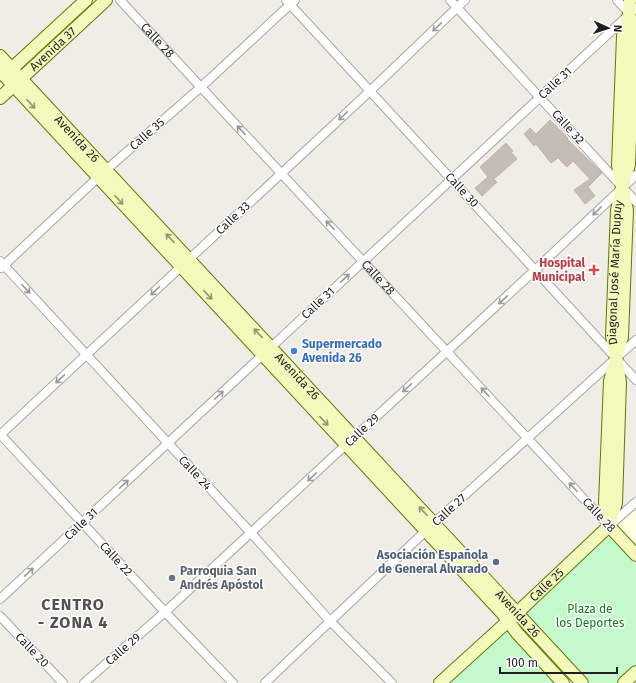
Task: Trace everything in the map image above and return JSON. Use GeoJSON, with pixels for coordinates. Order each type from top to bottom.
{"type":"FeatureCollection","features":[{"type":"Feature","properties":{"kind":"main road","name":"Avenida 37"},"geometry":{"type":"LineString","coordinates":[[4,74],[86,0]]}},
{"type":"Feature","properties":{"kind":"main road","name":"Avenida 37"},"geometry":{"type":"LineString","coordinates":[[0,98],[106,0]]}},
{"type":"Feature","properties":{"kind":"main road","name":"Diagonal José María Dupuy"},"geometry":{"type":"LineString","coordinates":[[609,526],[616,503],[620,382],[616,358],[622,337],[627,210],[622,187],[629,165],[634,37],[634,14],[630,0]]}},
{"type":"Feature","properties":{"kind":"main road","name":"Avenida 26"},"geometry":{"type":"LineString","coordinates":[[0,56],[4,74],[17,82],[430,527],[517,613],[582,683]]}},
{"type":"Feature","properties":{"kind":"main road","name":"Calle 28"},"geometry":{"type":"LineString","coordinates":[[609,526],[636,555]]}},
{"type":"Feature","properties":{"kind":"main road","name":"Calle 25"},"geometry":{"type":"LineString","coordinates":[[440,683],[609,526]]}},
{"type":"Feature","properties":{"kind":"main road","name":"Avenida 26"},"geometry":{"type":"LineString","coordinates":[[430,527],[503,614],[517,633],[563,683]]}},
{"type":"Feature","properties":{"kind":"main road"},"geometry":{"type":"LineString","coordinates":[[624,683],[636,672]]}},
{"type":"Feature","properties":{"kind":"street","name":"Calle 28"},"geometry":{"type":"LineString","coordinates":[[120,0],[609,526]]}},
{"type":"Feature","properties":{"kind":"street","name":"Calle 32"},"geometry":{"type":"LineString","coordinates":[[450,0],[636,202]]}},
{"type":"Feature","properties":{"kind":"street","name":"Calle 33"},"geometry":{"type":"LineString","coordinates":[[0,435],[466,0]]}},
{"type":"Feature","properties":{"kind":"street"},"geometry":{"type":"LineString","coordinates":[[617,0],[634,14]]}},
{"type":"Feature","properties":{"kind":"street","name":"Calle 35"},"geometry":{"type":"LineString","coordinates":[[1,265],[201,87],[290,1]]}},
{"type":"Feature","properties":{"kind":"street","name":"Calle 30"},"geometry":{"type":"LineString","coordinates":[[290,1],[370,91],[636,380]]}},
{"type":"Feature","properties":{"kind":"street","name":"Calle 31"},"geometry":{"type":"LineString","coordinates":[[0,599],[540,97],[634,14]]}},
{"type":"Feature","properties":{"kind":"street","name":"Calle 29"},"geometry":{"type":"LineString","coordinates":[[84,683],[165,612],[251,533],[636,175]]}},
{"type":"Feature","properties":{"kind":"street","name":"Calle 24"},"geometry":{"type":"LineString","coordinates":[[1,265],[87,354],[330,621],[392,683]]}},
{"type":"Feature","properties":{"kind":"street","name":"Calle 27"},"geometry":{"type":"LineString","coordinates":[[265,683],[430,527],[636,340]]}},
{"type":"Feature","properties":{"kind":"street","name":"Calle 22"},"geometry":{"type":"LineString","coordinates":[[0,435],[233,683]]}},
{"type":"Feature","properties":{"kind":"street","name":"Calle 25"},"geometry":{"type":"LineString","coordinates":[[609,526],[636,502]]}},
{"type":"Feature","properties":{"kind":"street","name":"Calle 20"},"geometry":{"type":"LineString","coordinates":[[0,616],[63,683]]}},
{"type":"Feature","properties":{"kind":"shaded area"},"geometry":{"type":"Polygon","coordinates":[[[636,510],[636,548],[617,527],[636,510]]]}},
{"type":"Feature","properties":{"kind":"green space","name":"Plaza de los Deportes"},"geometry":{"type":"Polygon","coordinates":[[[609,536],[636,565],[636,665],[616,683],[588,683],[524,613],[609,536]]]}},
{"type":"Feature","properties":{"kind":"green space"},"geometry":{"type":"Polygon","coordinates":[[[507,629],[556,683],[449,683],[507,629]]]}},
{"type":"Feature","properties":{"kind":"building"},"geometry":{"type":"Polygon","coordinates":[[[550,120],[602,173],[588,187],[595,196],[585,204],[574,190],[590,179],[573,161],[567,167],[558,158],[551,163],[536,144],[534,146],[524,134],[530,128],[536,134],[550,120]]]}},
{"type":"Feature","properties":{"kind":"building"},"geometry":{"type":"Polygon","coordinates":[[[506,143],[513,151],[511,152],[517,159],[494,179],[497,182],[482,196],[475,188],[488,177],[480,167],[506,143]]]}},
{"type":"Feature","properties":{"kind":"place","name":"Hospital Municipal"},"geometry":{"type":"Point","coordinates":[594,270]}},
{"type":"Feature","properties":{"kind":"place","name":"Supermercado Avenida 26"},"geometry":{"type":"Point","coordinates":[294,351]}},
{"type":"Feature","properties":{"kind":"place","name":"Asociación Española de General Alvarado"},"geometry":{"type":"Point","coordinates":[496,562]}},
{"type":"Feature","properties":{"kind":"place","name":"Parroquia San Andrés Apóstol"},"geometry":{"type":"Point","coordinates":[172,578]}},
{"type":"Feature","properties":{"kind":"district","name":"CENTRO - ZONA 4"},"geometry":{"type":"Point","coordinates":[73,613]}}]}
